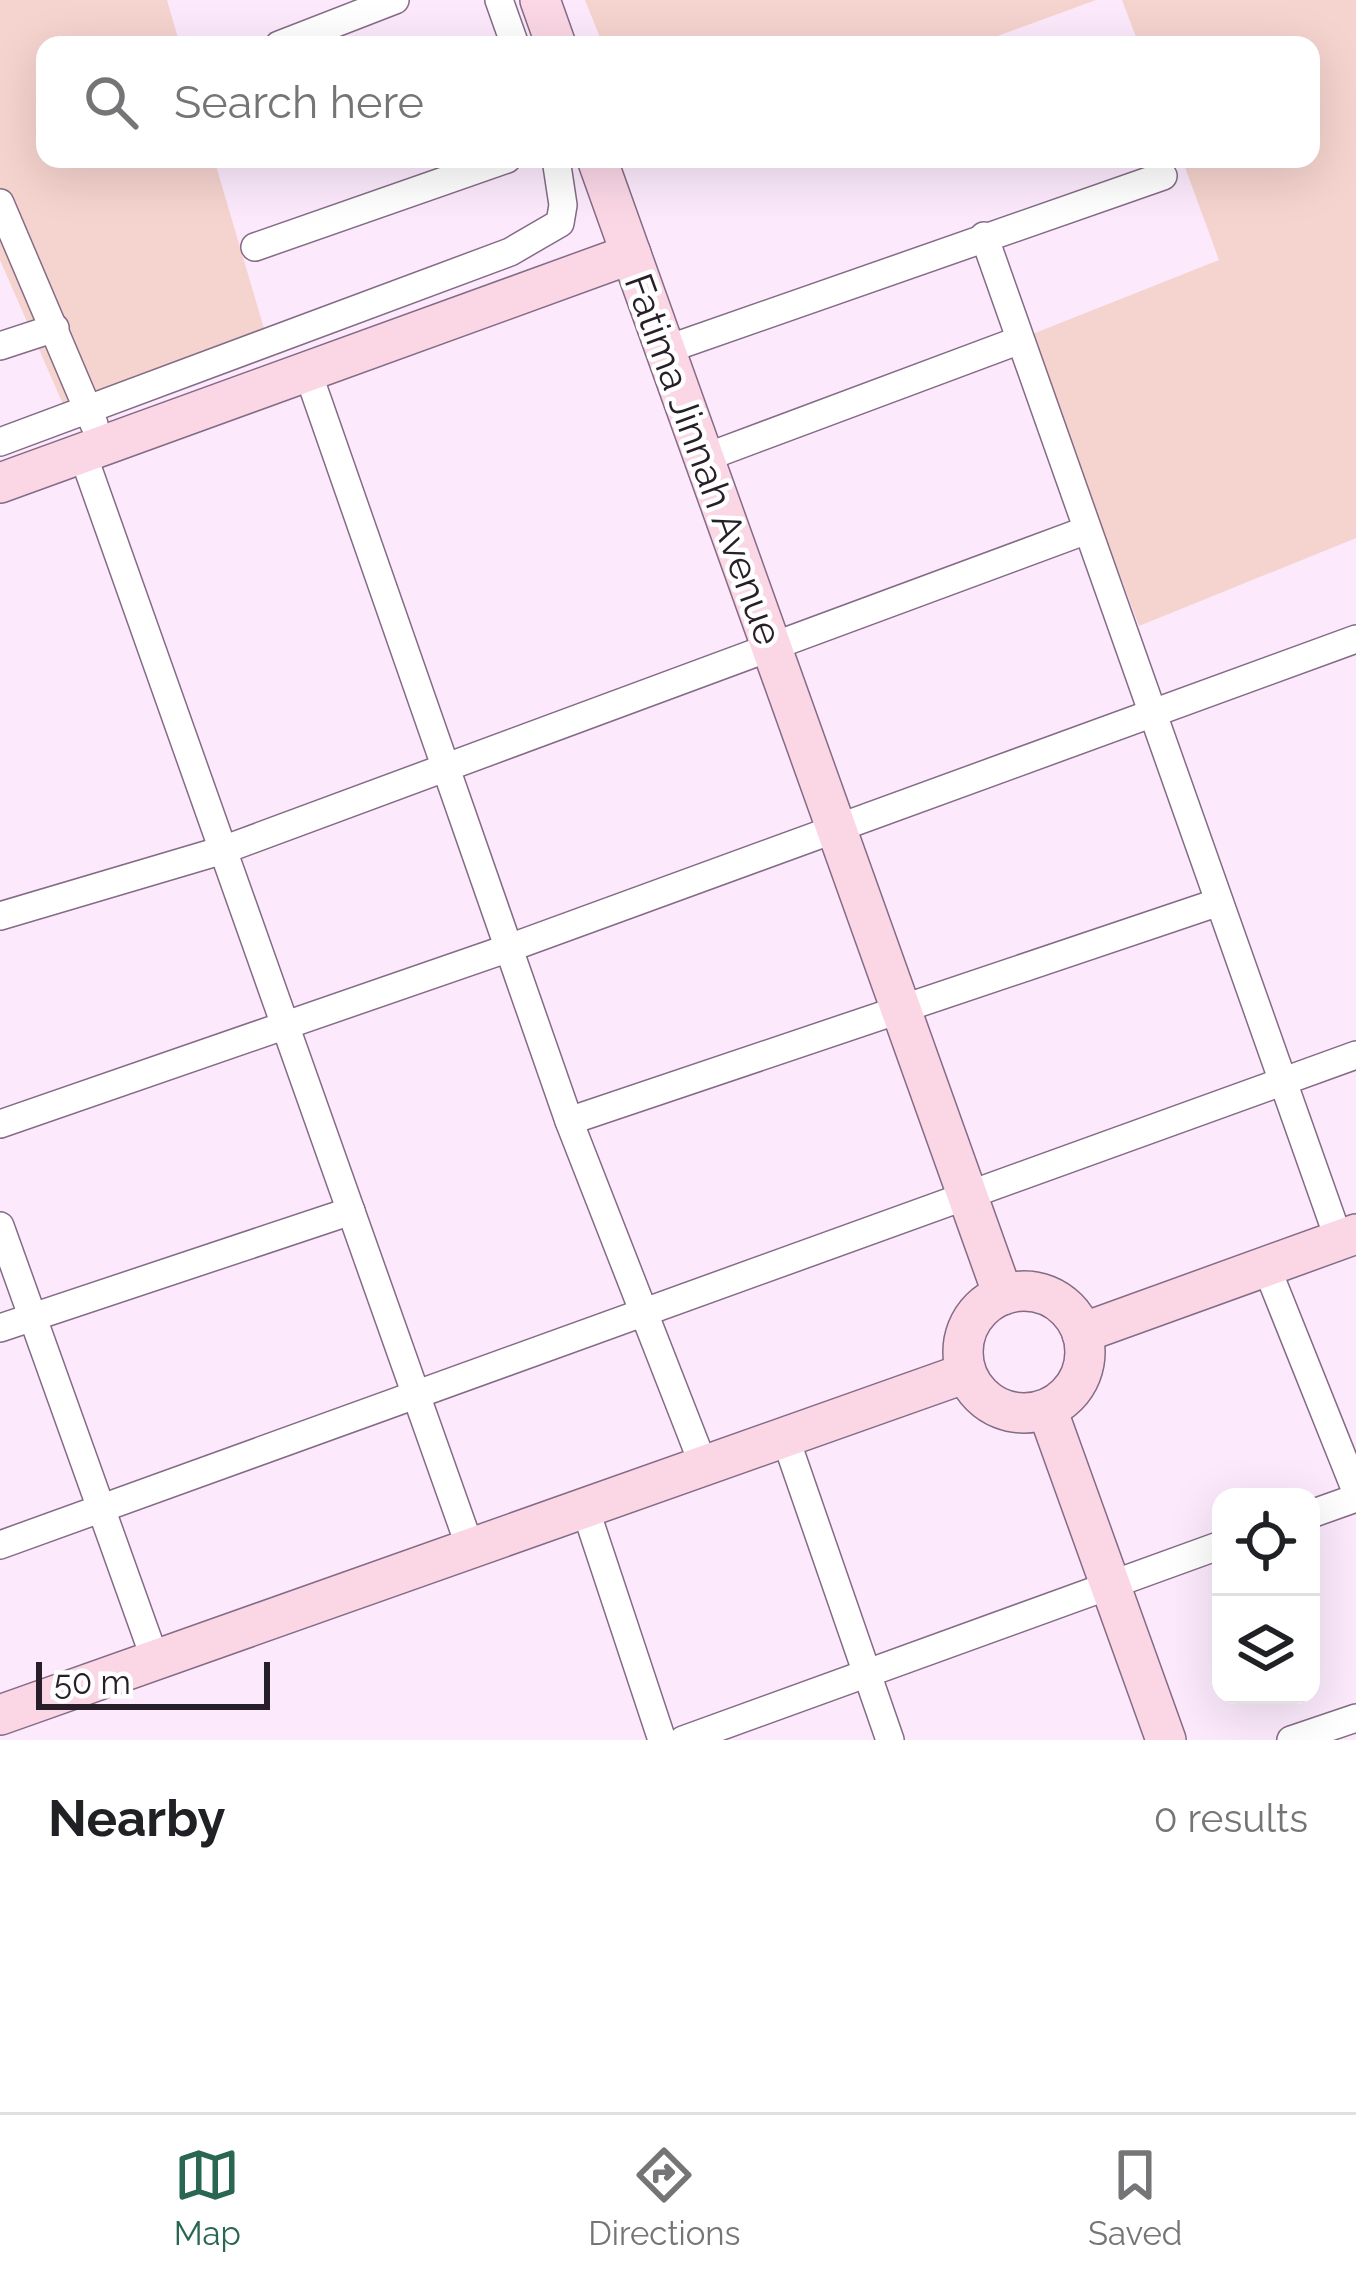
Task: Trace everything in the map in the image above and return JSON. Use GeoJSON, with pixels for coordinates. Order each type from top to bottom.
{"type":"FeatureCollection","features":[{"type":"Feature","properties":{"kind":"main road"},"geometry":{"type":"LineString","coordinates":[[540,0],[553,36]]}},
{"type":"Feature","properties":{"kind":"main road"},"geometry":{"type":"LineString","coordinates":[[600,168],[631,254]]}},
{"type":"Feature","properties":{"kind":"main road","name":"Fatima Jinnah Avenue"},"geometry":{"type":"LineString","coordinates":[[0,483],[91,436],[307,370],[631,254],[1003,1294]]}},
{"type":"Feature","properties":{"kind":"main road"},"geometry":{"type":"LineString","coordinates":[[1082,1333],[1347,1237]]}},
{"type":"Feature","properties":{"kind":"main road"},"geometry":{"type":"LineString","coordinates":[[1042,1293],[1059,1302],[1082,1333],[1084,1363],[1071,1391],[1031,1413],[999,1408],[974,1388],[966,1373],[965,1335],[986,1304],[1003,1294],[1042,1293]]}},
{"type":"Feature","properties":{"kind":"main road"},"geometry":{"type":"LineString","coordinates":[[0,1715],[966,1373]]}},
{"type":"Feature","properties":{"kind":"main road"},"geometry":{"type":"LineString","coordinates":[[1047,1408],[1166,1740]]}},
{"type":"Feature","properties":{"kind":"street"},"geometry":{"type":"LineString","coordinates":[[301,36],[395,0]]}},
{"type":"Feature","properties":{"kind":"street"},"geometry":{"type":"LineString","coordinates":[[499,0],[512,36]]}},
{"type":"Feature","properties":{"kind":"street"},"geometry":{"type":"LineString","coordinates":[[255,247],[481,168]]}},
{"type":"Feature","properties":{"kind":"street"},"geometry":{"type":"LineString","coordinates":[[0,442],[91,436],[546,234],[560,223],[563,205],[557,168]]}},
{"type":"Feature","properties":{"kind":"street"},"geometry":{"type":"LineString","coordinates":[[665,350],[1163,176]]}},
{"type":"Feature","properties":{"kind":"street"},"geometry":{"type":"LineString","coordinates":[[0,202],[55,328],[224,850],[471,1550]]}},
{"type":"Feature","properties":{"kind":"street"},"geometry":{"type":"LineString","coordinates":[[984,236],[1283,1081],[1347,1237]]}},
{"type":"Feature","properties":{"kind":"street"},"geometry":{"type":"LineString","coordinates":[[0,346],[55,328]]}},
{"type":"Feature","properties":{"kind":"street"},"geometry":{"type":"LineString","coordinates":[[704,458],[1021,340]]}},
{"type":"Feature","properties":{"kind":"street"},"geometry":{"type":"LineString","coordinates":[[307,370],[569,1121],[703,1464]]}},
{"type":"Feature","properties":{"kind":"street"},"geometry":{"type":"LineString","coordinates":[[0,916],[224,850],[1087,530]]}},
{"type":"Feature","properties":{"kind":"street"},"geometry":{"type":"LineString","coordinates":[[0,1124],[508,947],[835,824],[1356,640]]}},
{"type":"Feature","properties":{"kind":"street"},"geometry":{"type":"LineString","coordinates":[[569,1121],[1219,902]]}},
{"type":"Feature","properties":{"kind":"street"},"geometry":{"type":"LineString","coordinates":[[0,1545],[1356,1055]]}},
{"type":"Feature","properties":{"kind":"street"},"geometry":{"type":"LineString","coordinates":[[0,1328],[351,1210]]}},
{"type":"Feature","properties":{"kind":"street"},"geometry":{"type":"LineString","coordinates":[[0,1226],[156,1662]]}},
{"type":"Feature","properties":{"kind":"street"},"geometry":{"type":"LineString","coordinates":[[1266,1266],[1356,1495],[1320,1510]]}},
{"type":"Feature","properties":{"kind":"street"},"geometry":{"type":"LineString","coordinates":[[784,1434],[890,1740]]}},
{"type":"Feature","properties":{"kind":"street"},"geometry":{"type":"LineString","coordinates":[[585,1508],[662,1740]]}},
{"type":"Feature","properties":{"kind":"street"},"geometry":{"type":"LineString","coordinates":[[683,1740],[1212,1548]]}},
{"type":"Feature","properties":{"kind":"street"},"geometry":{"type":"LineString","coordinates":[[1291,1740],[1356,1718]]}},
{"type":"Feature","properties":{"kind":"shaded area"},"geometry":{"type":"Polygon","coordinates":[[[0,0],[167,0],[177,36],[36,36],[36,168],[217,168],[268,342],[69,418],[0,260],[0,0]]]}},
{"type":"Feature","properties":{"kind":"shaded area"},"geometry":{"type":"Polygon","coordinates":[[[585,0],[1096,0],[998,36],[599,36],[585,0]]]}},
{"type":"Feature","properties":{"kind":"shaded area"},"geometry":{"type":"Polygon","coordinates":[[[1122,0],[1356,0],[1356,538],[1139,626],[1030,335],[1219,260],[1185,168],[1320,168],[1320,36],[1136,36],[1122,0]]]}}]}
